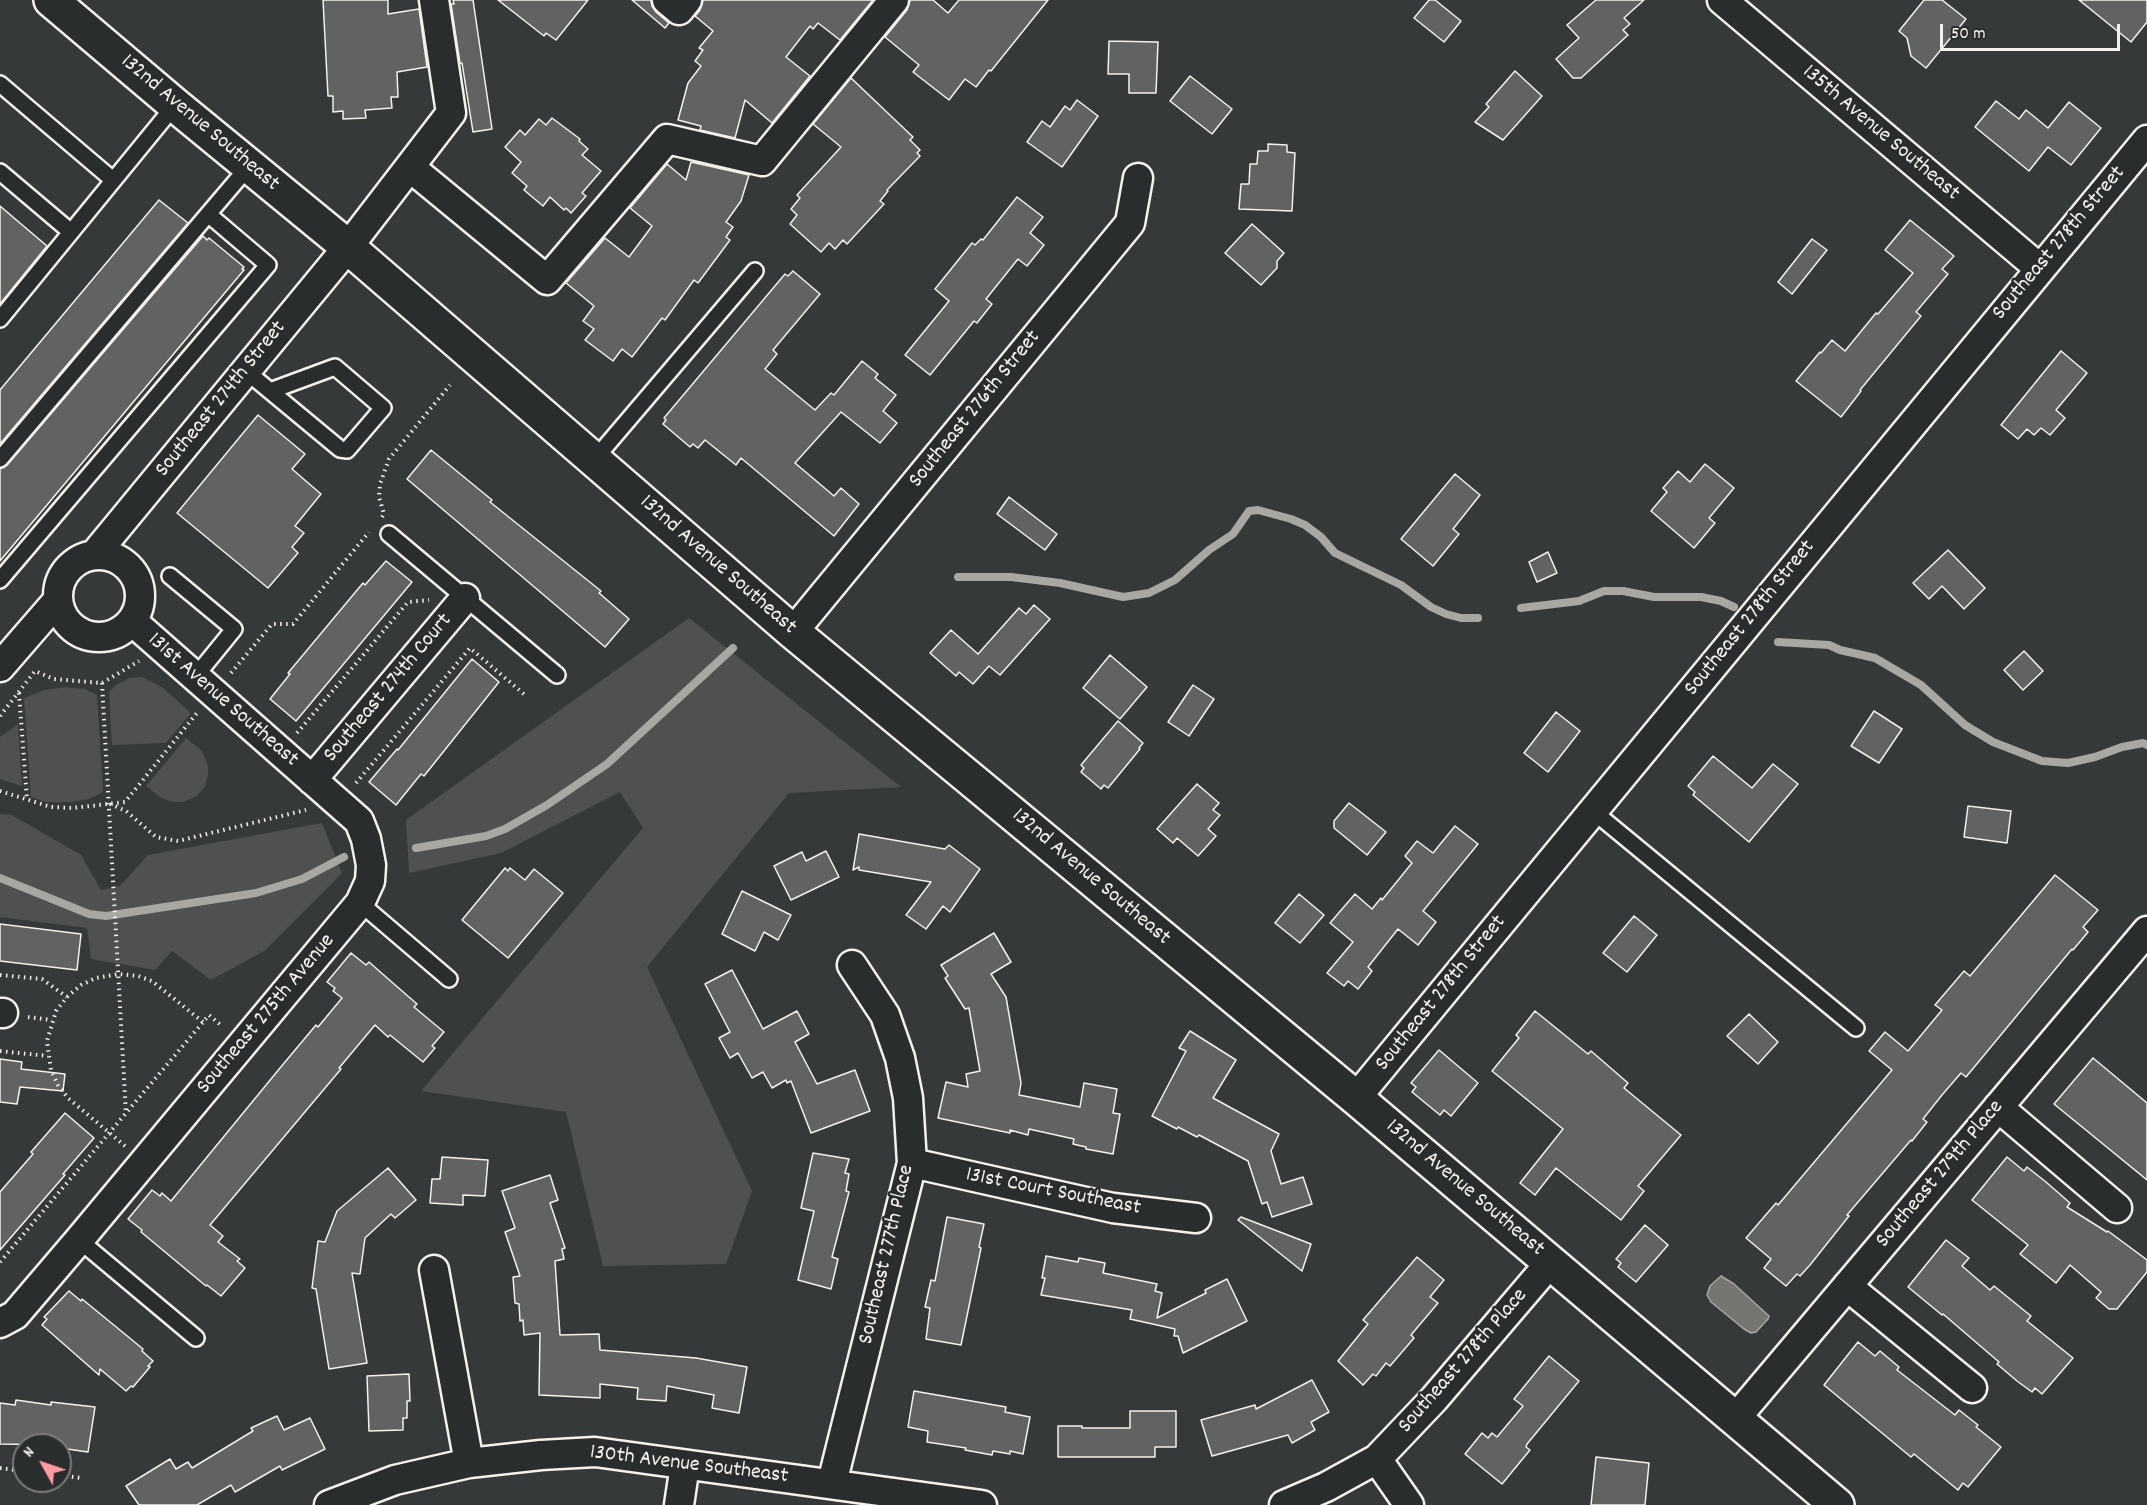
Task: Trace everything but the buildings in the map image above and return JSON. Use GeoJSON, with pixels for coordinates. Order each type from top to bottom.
{"type":"FeatureCollection","features":[{"type":"Feature","properties":{"kind":"main road","name":"132nd Avenue Southeast"},"geometry":{"type":"LineString","coordinates":[[51,0],[348,247],[793,632],[1356,1098],[1836,1505]]}},
{"type":"Feature","properties":{"kind":"street"},"geometry":{"type":"LineString","coordinates":[[348,247],[452,113],[434,0]]}},
{"type":"Feature","properties":{"kind":"street"},"geometry":{"type":"LineString","coordinates":[[667,0],[679,10],[687,0]]}},
{"type":"Feature","properties":{"kind":"street"},"geometry":{"type":"LineString","coordinates":[[411,168],[547,279],[667,139],[762,161],[894,0]]}},
{"type":"Feature","properties":{"kind":"street","name":"135th Avenue Southeast"},"geometry":{"type":"LineString","coordinates":[[1722,0],[2039,268]]}},
{"type":"Feature","properties":{"kind":"street","name":"Southeast 278th Street"},"geometry":{"type":"LineString","coordinates":[[1356,1098],[2147,140]]}},
{"type":"Feature","properties":{"kind":"street","name":"Southeast 276th Street"},"geometry":{"type":"LineString","coordinates":[[793,632],[1130,223],[1138,178]]}},
{"type":"Feature","properties":{"kind":"street","name":"Southeast 274th Street"},"geometry":{"type":"LineString","coordinates":[[0,666],[58,600],[58,587],[71,564],[83,557],[95,554],[348,247]]}},
{"type":"Feature","properties":{"kind":"street"},"geometry":{"type":"LineString","coordinates":[[58,600],[61,614],[69,625],[81,633],[94,637],[108,636],[121,631],[132,621],[141,596],[139,582],[132,570],[122,561],[109,555],[95,554]]}},
{"type":"Feature","properties":{"kind":"street","name":"Southeast 274th Court"},"geometry":{"type":"LineString","coordinates":[[312,780],[465,598]]}},
{"type":"Feature","properties":{"kind":"street","name":"131st Avenue Southeast"},"geometry":{"type":"LineString","coordinates":[[132,621],[312,780]]}},
{"type":"Feature","properties":{"kind":"street","name":"Southeast 275th Avenue"},"geometry":{"type":"LineString","coordinates":[[0,1323],[15,1315],[360,903],[370,881],[371,865],[366,839],[359,821],[312,780]]}},
{"type":"Feature","properties":{"kind":"street","name":"Southeast 279th Place"},"geometry":{"type":"LineString","coordinates":[[1735,1419],[2147,931]]}},
{"type":"Feature","properties":{"kind":"street","name":"Southeast 277th Place"},"geometry":{"type":"LineString","coordinates":[[832,1483],[912,1163],[908,1098],[900,1058],[885,1016],[852,965]]}},
{"type":"Feature","properties":{"kind":"street"},"geometry":{"type":"LineString","coordinates":[[1998,1107],[2117,1208]]}},
{"type":"Feature","properties":{"kind":"street","name":"131st Court Southeast"},"geometry":{"type":"LineString","coordinates":[[912,1163],[1113,1208],[1196,1218]]}},
{"type":"Feature","properties":{"kind":"street","name":"Southeast 278th Place"},"geometry":{"type":"LineString","coordinates":[[1377,1459],[1434,1399],[1550,1263]]}},
{"type":"Feature","properties":{"kind":"street"},"geometry":{"type":"LineString","coordinates":[[435,1270],[469,1463]]}},
{"type":"Feature","properties":{"kind":"street"},"geometry":{"type":"LineString","coordinates":[[1847,1286],[1972,1388]]}},
{"type":"Feature","properties":{"kind":"street","name":"130th Avenue Southeast"},"geometry":{"type":"LineString","coordinates":[[329,1505],[395,1480],[469,1463],[595,1452],[982,1505]]}},
{"type":"Feature","properties":{"kind":"street"},"geometry":{"type":"LineString","coordinates":[[1284,1505],[1326,1487],[1377,1459],[1409,1505]]}},
{"type":"Feature","properties":{"kind":"street"},"geometry":{"type":"LineString","coordinates":[[679,1505],[685,1465]]}},
{"type":"Feature","properties":{"kind":"lane"},"geometry":{"type":"LineString","coordinates":[[0,84],[113,180]]}},
{"type":"Feature","properties":{"kind":"lane"},"geometry":{"type":"LineString","coordinates":[[0,319],[175,105]]}},
{"type":"Feature","properties":{"kind":"lane"},"geometry":{"type":"LineString","coordinates":[[0,459],[249,166]]}},
{"type":"Feature","properties":{"kind":"lane"},"geometry":{"type":"LineString","coordinates":[[0,172],[71,232]]}},
{"type":"Feature","properties":{"kind":"lane"},"geometry":{"type":"LineString","coordinates":[[0,580],[268,265],[208,214]]}},
{"type":"Feature","properties":{"kind":"lane"},"geometry":{"type":"LineString","coordinates":[[594,460],[755,271]]}},
{"type":"Feature","properties":{"kind":"lane"},"geometry":{"type":"LineString","coordinates":[[246,371],[270,391],[340,449],[346,450],[383,408],[335,367],[270,391]]}},
{"type":"Feature","properties":{"kind":"lane"},"geometry":{"type":"LineString","coordinates":[[389,534],[558,675]]}},
{"type":"Feature","properties":{"kind":"lane"},"geometry":{"type":"LineString","coordinates":[[170,576],[234,629],[195,677]]}},
{"type":"Feature","properties":{"kind":"lane"},"geometry":{"type":"LineString","coordinates":[[1593,811],[1856,1028]]}},
{"type":"Feature","properties":{"kind":"lane"},"geometry":{"type":"LineString","coordinates":[[360,903],[449,979]]}},
{"type":"Feature","properties":{"kind":"lane"},"geometry":{"type":"LineString","coordinates":[[79,1240],[196,1338]]}},
{"type":"Feature","properties":{"kind":"path"},"geometry":{"type":"LineString","coordinates":[[281,752],[408,602],[465,598]]}},
{"type":"Feature","properties":{"kind":"path"},"geometry":{"type":"LineString","coordinates":[[0,716],[36,671],[54,679],[102,683],[141,659],[156,643]]}},
{"type":"Feature","properties":{"kind":"path"},"geometry":{"type":"LineString","coordinates":[[102,683],[126,1114]]}},
{"type":"Feature","properties":{"kind":"path"},"geometry":{"type":"LineString","coordinates":[[19,692],[27,800]]}},
{"type":"Feature","properties":{"kind":"path"},"geometry":{"type":"LineString","coordinates":[[144,1161],[68,1098],[54,1077],[48,1056],[47,1041],[56,1011],[81,985],[96,978],[119,974],[138,976],[152,981],[203,1022]]}},
{"type":"Feature","properties":{"kind":"path"},"geometry":{"type":"LineString","coordinates":[[0,975],[42,979],[67,997]]}},
{"type":"Feature","properties":{"kind":"path"},"geometry":{"type":"LineString","coordinates":[[0,1262],[203,1022],[209,1016],[227,1030]]}},
{"type":"Feature","properties":{"kind":"path"},"geometry":{"type":"LineString","coordinates":[[0,1051],[48,1056]]}},
{"type":"Feature","properties":{"kind":"path"},"geometry":{"type":"LineString","coordinates":[[72,1477],[81,1478]]}},
{"type":"Feature","properties":{"kind":"shaded area"},"geometry":{"type":"Polygon","coordinates":[[[689,618],[901,787],[789,793],[647,967],[752,1191],[726,1264],[603,1266],[566,1112],[421,1091],[643,828],[620,792],[501,853],[409,873],[406,820],[689,618]]]}},
{"type":"Feature","properties":{"kind":"shaded area"},"geometry":{"type":"Polygon","coordinates":[[[142,677],[163,688],[191,713],[166,743],[112,745],[109,692],[129,678],[142,677]]]}},
{"type":"Feature","properties":{"kind":"shaded area"},"geometry":{"type":"Polygon","coordinates":[[[66,687],[85,689],[97,695],[103,792],[89,799],[73,802],[46,802],[31,797],[24,698],[45,690],[66,687]]]}},
{"type":"Feature","properties":{"kind":"shaded area"},"geometry":{"type":"Polygon","coordinates":[[[18,724],[22,786],[0,779],[0,737],[18,724]]]}},
{"type":"Feature","properties":{"kind":"shaded area"},"geometry":{"type":"Polygon","coordinates":[[[186,738],[202,751],[208,766],[208,775],[205,786],[197,796],[184,802],[173,802],[161,798],[146,786],[186,738]]]}},
{"type":"Feature","properties":{"kind":"shaded area"},"geometry":{"type":"Polygon","coordinates":[[[0,814],[12,815],[81,855],[101,890],[120,886],[148,855],[322,823],[342,873],[264,951],[211,980],[172,951],[155,970],[91,959],[87,928],[0,917],[0,814]]]}},
{"type":"Feature","properties":{"kind":"shaded area"},"geometry":{"type":"Polygon","coordinates":[[[1721,1276],[1734,1284],[1769,1316],[1756,1332],[1751,1333],[1744,1329],[1711,1302],[1707,1295],[1710,1286],[1721,1276]]]}},
{"type":"Feature","properties":{"kind":"waterway"},"geometry":{"type":"LineString","coordinates":[[958,577],[1011,577],[1060,583],[1123,597],[1149,593],[1175,580],[1209,550],[1233,534],[1249,511],[1258,510],[1305,525],[1321,537],[1335,553],[1401,585],[1431,607],[1461,618],[1478,618]]}},
{"type":"Feature","properties":{"kind":"waterway"},"geometry":{"type":"LineString","coordinates":[[1521,608],[1579,601],[1604,591],[1623,591],[1654,597],[1701,597],[1721,601],[1734,607]]}},
{"type":"Feature","properties":{"kind":"waterway"},"geometry":{"type":"LineString","coordinates":[[1778,642],[1829,645],[1840,650],[1875,658],[1921,685],[1965,725],[1993,742],[2042,761],[2068,763],[2095,757],[2122,747],[2143,743],[2147,745]]}},
{"type":"Feature","properties":{"kind":"waterway"},"geometry":{"type":"LineString","coordinates":[[416,848],[486,836],[505,829],[547,805],[607,764],[733,648]]}},
{"type":"Feature","properties":{"kind":"waterway"},"geometry":{"type":"LineString","coordinates":[[0,878],[89,914],[106,916],[256,893],[302,879],[344,857]]}}]}
